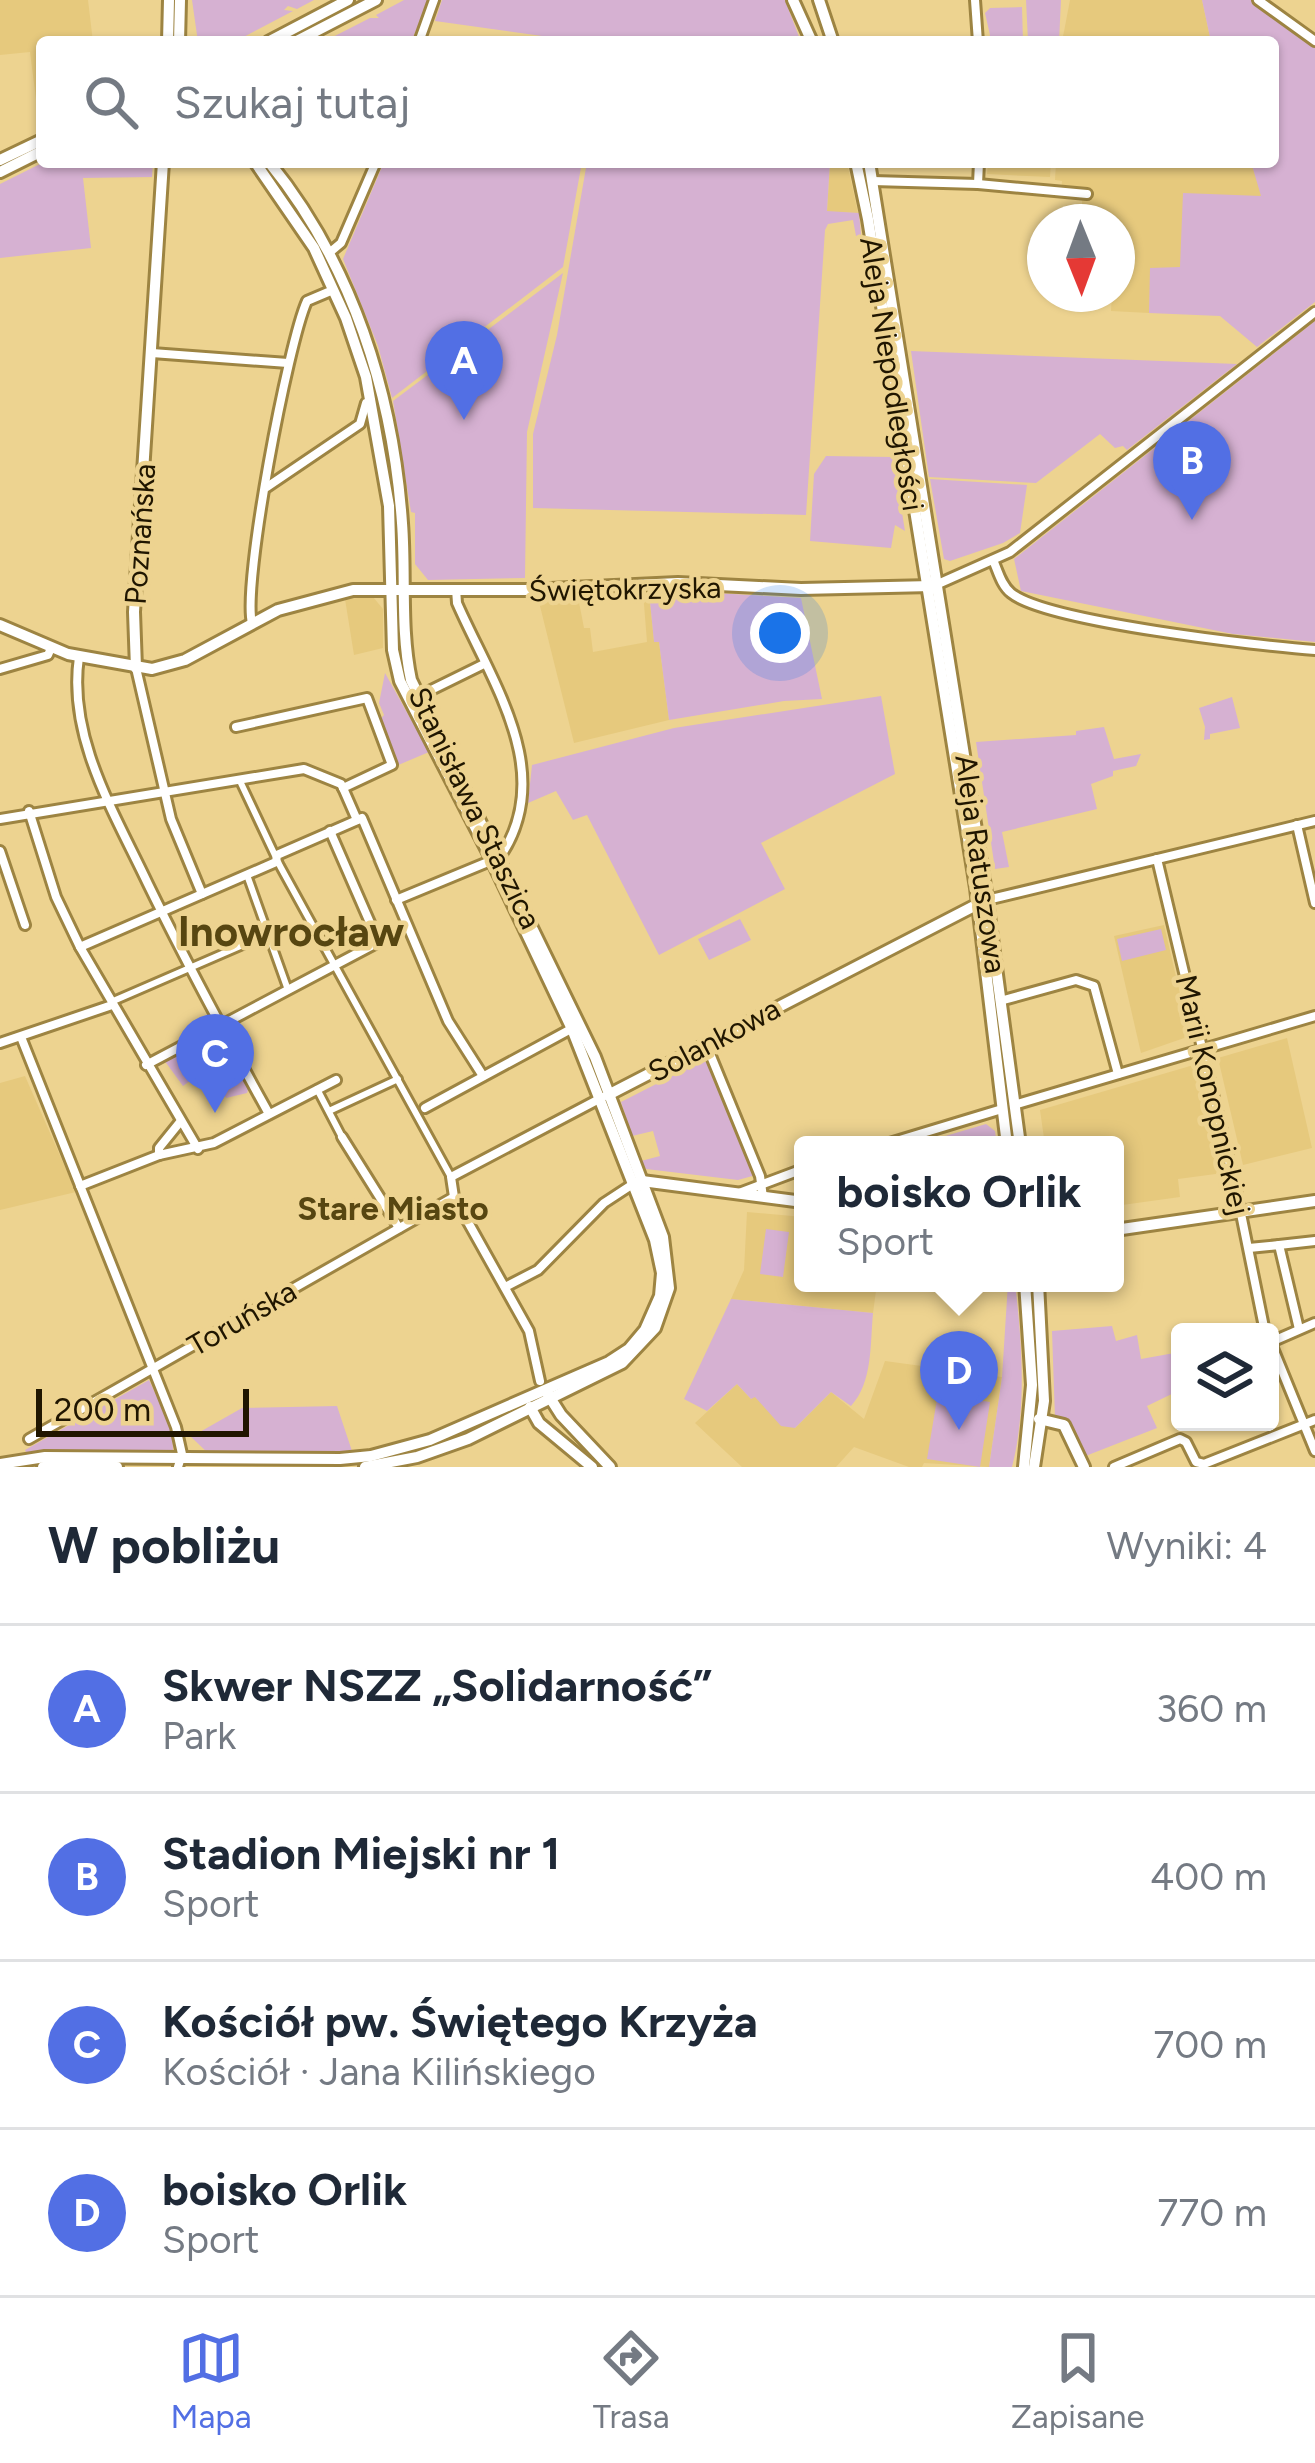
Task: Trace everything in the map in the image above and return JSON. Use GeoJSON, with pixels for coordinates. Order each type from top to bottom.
{"type":"FeatureCollection","features":[{"type":"Feature","properties":{"kind":"street"},"geometry":{"type":"LineString","coordinates":[[168,36],[169,0]]}},
{"type":"Feature","properties":{"kind":"street"},"geometry":{"type":"LineString","coordinates":[[179,36],[180,0]]}},
{"type":"Feature","properties":{"kind":"street"},"geometry":{"type":"LineString","coordinates":[[279,36],[348,0]]}},
{"type":"Feature","properties":{"kind":"street"},"geometry":{"type":"LineString","coordinates":[[307,36],[376,0]]}},
{"type":"Feature","properties":{"kind":"street"},"geometry":{"type":"LineString","coordinates":[[421,36],[434,0]]}},
{"type":"Feature","properties":{"kind":"street"},"geometry":{"type":"LineString","coordinates":[[793,0],[809,36]]}},
{"type":"Feature","properties":{"kind":"street"},"geometry":{"type":"LineString","coordinates":[[819,0],[831,36]]}},
{"type":"Feature","properties":{"kind":"street"},"geometry":{"type":"LineString","coordinates":[[975,0],[978,36]]}},
{"type":"Feature","properties":{"kind":"street"},"geometry":{"type":"LineString","coordinates":[[1258,0],[1315,41]]}},
{"type":"Feature","properties":{"kind":"street"},"geometry":{"type":"LineString","coordinates":[[0,160],[36,143]]}},
{"type":"Feature","properties":{"kind":"street"},"geometry":{"type":"LineString","coordinates":[[0,172],[36,154]]}},
{"type":"Feature","properties":{"kind":"street","name":"Poznańska"},"geometry":{"type":"LineString","coordinates":[[164,168],[134,612],[136,668],[172,819],[202,894]]}},
{"type":"Feature","properties":{"kind":"street","name":"Stanisława Staszica"},"geometry":{"type":"LineString","coordinates":[[259,168],[304,230],[334,290],[366,377],[389,506],[411,680],[576,1026],[606,1096],[661,1259],[662,1287],[651,1318],[634,1343],[616,1358],[545,1389],[528,1404]]}},
{"type":"Feature","properties":{"kind":"street","name":"Stanisława Staszica"},"geometry":{"type":"LineString","coordinates":[[273,168],[329,253],[364,332],[385,406],[402,521],[398,588]]}},
{"type":"Feature","properties":{"kind":"street"},"geometry":{"type":"LineString","coordinates":[[329,253],[341,243],[373,168]]}},
{"type":"Feature","properties":{"kind":"street","name":"Aleja Niepodległości"},"geometry":{"type":"LineString","coordinates":[[859,168],[867,182]]}},
{"type":"Feature","properties":{"kind":"street","name":"Aleja Niepodległości"},"geometry":{"type":"LineString","coordinates":[[868,168],[932,586]]}},
{"type":"Feature","properties":{"kind":"street"},"geometry":{"type":"LineString","coordinates":[[978,184],[979,168]]}},
{"type":"Feature","properties":{"kind":"street"},"geometry":{"type":"LineString","coordinates":[[867,182],[978,184],[1087,194]]}},
{"type":"Feature","properties":{"kind":"street"},"geometry":{"type":"LineString","coordinates":[[252,623],[249,608],[288,363],[307,301],[334,290]]}},
{"type":"Feature","properties":{"kind":"street","name":"Świętokrzyska"},"geometry":{"type":"LineString","coordinates":[[136,668],[185,660],[252,623],[309,599],[353,590],[529,590],[665,583],[801,589],[932,586],[1010,552],[1315,312]]}},
{"type":"Feature","properties":{"kind":"street"},"geometry":{"type":"LineString","coordinates":[[152,353],[288,363]]}},
{"type":"Feature","properties":{"kind":"street"},"geometry":{"type":"LineString","coordinates":[[266,488],[360,424],[366,411],[366,377]]}},
{"type":"Feature","properties":{"kind":"street"},"geometry":{"type":"LineString","coordinates":[[993,560],[1011,593],[1045,608],[1252,645],[1315,650]]}},
{"type":"Feature","properties":{"kind":"street","name":"Aleja Ratuszowa"},"geometry":{"type":"LineString","coordinates":[[932,586],[1000,1001],[1007,1136]]}},
{"type":"Feature","properties":{"kind":"street"},"geometry":{"type":"LineString","coordinates":[[396,900],[496,858],[523,805],[525,770],[517,739],[457,603],[456,589]]}},
{"type":"Feature","properties":{"kind":"street"},"geometry":{"type":"LineString","coordinates":[[0,625],[79,657],[136,668]]}},
{"type":"Feature","properties":{"kind":"street"},"geometry":{"type":"LineString","coordinates":[[0,669],[48,655],[51,648]]}},
{"type":"Feature","properties":{"kind":"street"},"geometry":{"type":"LineString","coordinates":[[79,657],[83,734],[107,799],[220,1028],[269,1114]]}},
{"type":"Feature","properties":{"kind":"street"},"geometry":{"type":"LineString","coordinates":[[423,694],[484,664]]}},
{"type":"Feature","properties":{"kind":"street"},"geometry":{"type":"LineString","coordinates":[[236,727],[367,698],[392,765],[343,788]]}},
{"type":"Feature","properties":{"kind":"street"},"geometry":{"type":"LineString","coordinates":[[0,819],[304,769],[341,784],[448,1021],[483,1076]]}},
{"type":"Feature","properties":{"kind":"street"},"geometry":{"type":"LineString","coordinates":[[239,778],[451,1177],[454,1197],[529,1331],[545,1389],[561,1415],[610,1467]]}},
{"type":"Feature","properties":{"kind":"street"},"geometry":{"type":"LineString","coordinates":[[29,812],[56,897],[80,947],[198,1149]]}},
{"type":"Feature","properties":{"kind":"street"},"geometry":{"type":"LineString","coordinates":[[80,947],[247,875],[275,862],[277,855],[360,819]]}},
{"type":"Feature","properties":{"kind":"street","name":"Solankowa"},"geometry":{"type":"LineString","coordinates":[[451,1177],[983,902],[1315,821]]}},
{"type":"Feature","properties":{"kind":"street"},"geometry":{"type":"LineString","coordinates":[[1297,825],[1315,903]]}},
{"type":"Feature","properties":{"kind":"street"},"geometry":{"type":"LineString","coordinates":[[330,831],[378,941]]}},
{"type":"Feature","properties":{"kind":"street"},"geometry":{"type":"LineString","coordinates":[[0,851],[25,925]]}},
{"type":"Feature","properties":{"kind":"street","name":"Marii Konopnickiej"},"geometry":{"type":"LineString","coordinates":[[1157,859],[1263,1323]]}},
{"type":"Feature","properties":{"kind":"street"},"geometry":{"type":"LineString","coordinates":[[247,875],[289,990]]}},
{"type":"Feature","properties":{"kind":"street","name":"Aleja Ratuszowa"},"geometry":{"type":"LineString","coordinates":[[983,902],[1009,1107],[1017,1136]]}},
{"type":"Feature","properties":{"kind":"street"},"geometry":{"type":"LineString","coordinates":[[146,1065],[407,927]]}},
{"type":"Feature","properties":{"kind":"street"},"geometry":{"type":"LineString","coordinates":[[0,1043],[112,1004],[268,934]]}},
{"type":"Feature","properties":{"kind":"street"},"geometry":{"type":"LineString","coordinates":[[1000,1001],[1076,980],[1094,986],[1118,1074]]}},
{"type":"Feature","properties":{"kind":"street"},"geometry":{"type":"LineString","coordinates":[[913,1136],[1315,1016]]}},
{"type":"Feature","properties":{"kind":"street"},"geometry":{"type":"LineString","coordinates":[[425,1108],[576,1026]]}},
{"type":"Feature","properties":{"kind":"street"},"geometry":{"type":"LineString","coordinates":[[21,1037],[179,1436],[180,1462]]}},
{"type":"Feature","properties":{"kind":"street"},"geometry":{"type":"LineString","coordinates":[[706,1044],[762,1182],[763,1196]]}},
{"type":"Feature","properties":{"kind":"street"},"geometry":{"type":"LineString","coordinates":[[329,1111],[398,1079]]}},
{"type":"Feature","properties":{"kind":"street"},"geometry":{"type":"LineString","coordinates":[[80,1186],[159,1155],[198,1149],[336,1080]]}},
{"type":"Feature","properties":{"kind":"street"},"geometry":{"type":"LineString","coordinates":[[317,1089],[363,1176],[399,1228]]}},
{"type":"Feature","properties":{"kind":"street"},"geometry":{"type":"LineString","coordinates":[[159,1155],[159,1148],[181,1122]]}},
{"type":"Feature","properties":{"kind":"street"},"geometry":{"type":"LineString","coordinates":[[737,1193],[794,1172]]}},
{"type":"Feature","properties":{"kind":"street"},"geometry":{"type":"LineString","coordinates":[[505,1287],[538,1270],[604,1203],[637,1183],[794,1201]]}},
{"type":"Feature","properties":{"kind":"street","name":"Toruńska"},"geometry":{"type":"LineString","coordinates":[[29,1438],[454,1197]]}},
{"type":"Feature","properties":{"kind":"street"},"geometry":{"type":"LineString","coordinates":[[1124,1229],[1315,1201]]}},
{"type":"Feature","properties":{"kind":"street"},"geometry":{"type":"LineString","coordinates":[[1249,1248],[1315,1241]]}},
{"type":"Feature","properties":{"kind":"street"},"geometry":{"type":"LineString","coordinates":[[1279,1245],[1299,1329]]}},
{"type":"Feature","properties":{"kind":"street"},"geometry":{"type":"LineString","coordinates":[[1024,1467],[1036,1419],[1026,1292]]}},
{"type":"Feature","properties":{"kind":"street"},"geometry":{"type":"LineString","coordinates":[[1034,1467],[1044,1350],[1039,1292]]}},
{"type":"Feature","properties":{"kind":"street"},"geometry":{"type":"LineString","coordinates":[[1279,1337],[1315,1323]]}},
{"type":"Feature","properties":{"kind":"street"},"geometry":{"type":"LineString","coordinates":[[1279,1364],[1315,1451]]}},
{"type":"Feature","properties":{"kind":"street"},"geometry":{"type":"LineString","coordinates":[[0,1464],[33,1458],[180,1462],[370,1456],[528,1404]]}},
{"type":"Feature","properties":{"kind":"street"},"geometry":{"type":"LineString","coordinates":[[365,1467],[434,1451],[528,1404]]}},
{"type":"Feature","properties":{"kind":"street"},"geometry":{"type":"LineString","coordinates":[[528,1404],[539,1423],[592,1467]]}},
{"type":"Feature","properties":{"kind":"street"},"geometry":{"type":"LineString","coordinates":[[1036,1419],[1064,1425],[1084,1467]]}},
{"type":"Feature","properties":{"kind":"street"},"geometry":{"type":"LineString","coordinates":[[1114,1467],[1180,1439],[1195,1461],[1204,1464],[1315,1420]]}},
{"type":"Feature","properties":{"kind":"street"},"geometry":{"type":"LineString","coordinates":[[43,1467],[117,1467]]}},
{"type":"Feature","properties":{"kind":"shaded area"},"geometry":{"type":"Polygon","coordinates":[[[0,0],[88,0],[92,36],[36,36],[36,99],[30,52],[0,55],[0,0]]]}},
{"type":"Feature","properties":{"kind":"shaded area"},"geometry":{"type":"Polygon","coordinates":[[[192,0],[314,0],[297,9],[288,6],[284,10],[293,11],[245,36],[197,36],[192,0]]]}},
{"type":"Feature","properties":{"kind":"shaded area"},"geometry":{"type":"Polygon","coordinates":[[[404,0],[429,0],[414,36],[335,36],[379,18],[376,15],[404,0]]]}},
{"type":"Feature","properties":{"kind":"shaded area"},"geometry":{"type":"Polygon","coordinates":[[[442,0],[785,0],[799,36],[542,36],[435,21],[442,0]]]}},
{"type":"Feature","properties":{"kind":"shaded area"},"geometry":{"type":"Polygon","coordinates":[[[1026,0],[1061,0],[1059,36],[1028,36],[1026,0]]]}},
{"type":"Feature","properties":{"kind":"shaded area"},"geometry":{"type":"Polygon","coordinates":[[[1070,0],[1202,0],[1210,36],[1063,36],[1070,0]]]}},
{"type":"Feature","properties":{"kind":"shaded area"},"geometry":{"type":"Polygon","coordinates":[[[1202,0],[1252,0],[1315,45],[1315,302],[1257,347],[1220,316],[1149,313],[1150,268],[1180,267],[1183,193],[1261,196],[1253,168],[1279,168],[1279,36],[1210,36],[1202,0]]]}},
{"type":"Feature","properties":{"kind":"shaded area"},"geometry":{"type":"Polygon","coordinates":[[[1022,7],[1023,36],[990,36],[985,13],[990,8],[1022,7]]]}},
{"type":"Feature","properties":{"kind":"shaded area"},"geometry":{"type":"Polygon","coordinates":[[[36,166],[153,168],[152,177],[83,178],[91,248],[0,258],[0,184],[36,166]]]}},
{"type":"Feature","properties":{"kind":"shaded area"},"geometry":{"type":"Polygon","coordinates":[[[381,168],[581,168],[563,267],[392,398],[378,346],[343,259],[381,168]]]}},
{"type":"Feature","properties":{"kind":"shaded area"},"geometry":{"type":"Polygon","coordinates":[[[586,168],[830,168],[827,211],[859,213],[861,235],[856,236],[853,220],[828,224],[825,230],[806,515],[533,508],[533,434],[557,335],[586,168]]]}},
{"type":"Feature","properties":{"kind":"shaded area"},"geometry":{"type":"Polygon","coordinates":[[[830,168],[848,168],[858,213],[827,212],[830,168]]]}},
{"type":"Feature","properties":{"kind":"shaded area"},"geometry":{"type":"Polygon","coordinates":[[[988,168],[1051,168],[1050,177],[987,174],[988,168]]]}},
{"type":"Feature","properties":{"kind":"shaded area"},"geometry":{"type":"Polygon","coordinates":[[[1056,168],[1253,168],[1262,196],[1180,268],[1151,268],[1149,313],[1130,312],[1135,312],[1135,204],[1082,204],[1082,197],[1061,196],[1062,181],[1055,180],[1056,168]]]}},
{"type":"Feature","properties":{"kind":"shaded area"},"geometry":{"type":"Polygon","coordinates":[[[563,273],[527,432],[525,578],[428,580],[415,564],[415,513],[411,512],[393,401],[563,273]]]}},
{"type":"Feature","properties":{"kind":"shaded area"},"geometry":{"type":"Polygon","coordinates":[[[1315,321],[1315,642],[1233,634],[1021,591],[1014,559],[1315,321]]]}},
{"type":"Feature","properties":{"kind":"shaded area"},"geometry":{"type":"Polygon","coordinates":[[[911,351],[1237,364],[1127,450],[1115,448],[1100,434],[1036,483],[929,477],[911,351]]]}},
{"type":"Feature","properties":{"kind":"shaded area"},"geometry":{"type":"Polygon","coordinates":[[[826,456],[893,457],[905,531],[895,525],[891,548],[810,541],[814,474],[826,456]]]}},
{"type":"Feature","properties":{"kind":"shaded area"},"geometry":{"type":"Polygon","coordinates":[[[930,479],[1027,485],[1020,533],[1003,543],[944,559],[930,479]]]}},
{"type":"Feature","properties":{"kind":"shaded area"},"geometry":{"type":"Polygon","coordinates":[[[643,592],[649,592],[669,720],[574,743],[538,598],[578,597],[593,652],[647,642],[643,592]]]}},
{"type":"Feature","properties":{"kind":"shaded area"},"geometry":{"type":"Polygon","coordinates":[[[649,592],[801,598],[822,699],[669,720],[649,592]]]}},
{"type":"Feature","properties":{"kind":"shaded area"},"geometry":{"type":"Polygon","coordinates":[[[373,597],[383,609],[383,648],[354,655],[345,599],[373,597]]]}},
{"type":"Feature","properties":{"kind":"shaded area"},"geometry":{"type":"Polygon","coordinates":[[[385,673],[429,752],[396,766],[380,720],[385,673]]]}},
{"type":"Feature","properties":{"kind":"shaded area"},"geometry":{"type":"Polygon","coordinates":[[[881,696],[895,774],[761,843],[785,889],[659,955],[587,815],[573,820],[556,791],[528,803],[532,765],[674,728],[881,696]]]}},
{"type":"Feature","properties":{"kind":"shaded area"},"geometry":{"type":"Polygon","coordinates":[[[1232,697],[1240,728],[1210,734],[1204,740],[1199,708],[1232,697]]]}},
{"type":"Feature","properties":{"kind":"shaded area"},"geometry":{"type":"Polygon","coordinates":[[[1104,727],[1114,759],[1141,754],[1136,766],[1113,771],[1113,776],[1091,784],[1097,809],[1002,832],[1009,867],[995,869],[976,742],[1076,735],[1076,731],[1104,727]]]}},
{"type":"Feature","properties":{"kind":"shaded area"},"geometry":{"type":"Polygon","coordinates":[[[740,919],[751,940],[709,960],[698,939],[740,919]]]}},
{"type":"Feature","properties":{"kind":"shaded area"},"geometry":{"type":"Polygon","coordinates":[[[1164,925],[1190,1036],[1141,1053],[1114,936],[1164,925]]]}},
{"type":"Feature","properties":{"kind":"shaded area"},"geometry":{"type":"Polygon","coordinates":[[[1161,929],[1166,950],[1122,961],[1117,939],[1161,929]]]}},
{"type":"Feature","properties":{"kind":"shaded area"},"geometry":{"type":"Polygon","coordinates":[[[215,1033],[249,1086],[247,1093],[226,1098],[216,1080],[200,1074],[183,1086],[164,1060],[215,1033]]]}},
{"type":"Feature","properties":{"kind":"shaded area"},"geometry":{"type":"Polygon","coordinates":[[[1287,1038],[1312,1148],[1243,1165],[1218,1058],[1287,1038]]]}},
{"type":"Feature","properties":{"kind":"shaded area"},"geometry":{"type":"Polygon","coordinates":[[[707,1058],[756,1175],[738,1180],[646,1169],[641,1161],[660,1156],[653,1131],[632,1136],[621,1102],[707,1058]]]}},
{"type":"Feature","properties":{"kind":"shaded area"},"geometry":{"type":"Polygon","coordinates":[[[1197,1064],[1223,1173],[1178,1179],[1180,1197],[1124,1205],[1124,1136],[1044,1136],[1040,1110],[1197,1064]]]}},
{"type":"Feature","properties":{"kind":"shaded area"},"geometry":{"type":"Polygon","coordinates":[[[25,1076],[76,1192],[0,1210],[0,1083],[25,1076]]]}},
{"type":"Feature","properties":{"kind":"shaded area"},"geometry":{"type":"Polygon","coordinates":[[[986,1124],[996,1136],[945,1136],[986,1124]]]}},
{"type":"Feature","properties":{"kind":"shaded area"},"geometry":{"type":"Polygon","coordinates":[[[747,1212],[794,1216],[794,1292],[876,1292],[873,1313],[731,1299],[744,1270],[747,1212]]]}},
{"type":"Feature","properties":{"kind":"shaded area"},"geometry":{"type":"Polygon","coordinates":[[[766,1229],[789,1232],[783,1277],[760,1274],[766,1229]]]}},
{"type":"Feature","properties":{"kind":"shaded area"},"geometry":{"type":"Polygon","coordinates":[[[1007,1292],[1016,1292],[1020,1422],[1012,1467],[989,1467],[1007,1292]]]}},
{"type":"Feature","properties":{"kind":"shaded area"},"geometry":{"type":"Polygon","coordinates":[[[731,1299],[873,1313],[867,1374],[851,1406],[831,1392],[795,1428],[781,1426],[737,1384],[707,1411],[684,1399],[731,1299]]]}},
{"type":"Feature","properties":{"kind":"shaded area"},"geometry":{"type":"Polygon","coordinates":[[[1112,1326],[1116,1341],[1137,1335],[1141,1359],[1171,1354],[1171,1394],[1147,1406],[1157,1428],[1083,1457],[1055,1418],[1052,1331],[1112,1326]]]}},
{"type":"Feature","properties":{"kind":"shaded area"},"geometry":{"type":"Polygon","coordinates":[[[885,1361],[1002,1377],[989,1467],[924,1463],[909,1467],[854,1447],[836,1467],[742,1467],[695,1423],[737,1384],[795,1428],[831,1392],[864,1419],[885,1361]]]}},
{"type":"Feature","properties":{"kind":"shaded area"},"geometry":{"type":"Polygon","coordinates":[[[149,1380],[172,1429],[173,1450],[27,1454],[25,1450],[149,1380]]]}},
{"type":"Feature","properties":{"kind":"shaded area"},"geometry":{"type":"Polygon","coordinates":[[[938,1393],[990,1402],[980,1467],[927,1459],[938,1393]]]}},
{"type":"Feature","properties":{"kind":"shaded area"},"geometry":{"type":"Polygon","coordinates":[[[337,1406],[353,1454],[209,1454],[189,1435],[242,1408],[337,1406]]]}},
{"type":"Feature","properties":{"kind":"place","name":"Skwer NSZZ „Solidarność”"},"geometry":{"type":"Point","coordinates":[464,420]}},
{"type":"Feature","properties":{"kind":"place","name":"Stadion Miejski nr 1"},"geometry":{"type":"Point","coordinates":[1192,520]}},
{"type":"Feature","properties":{"kind":"place","name":"Kościół pw. Świętego Krzyża"},"geometry":{"type":"Point","coordinates":[215,1113]}},
{"type":"Feature","properties":{"kind":"place","name":"boisko Orlik"},"geometry":{"type":"Point","coordinates":[959,1430]}},
{"type":"Feature","properties":{"kind":"district","name":"Inowrocław"},"geometry":{"type":"Point","coordinates":[291,931]}},
{"type":"Feature","properties":{"kind":"district","name":"Stare Miasto"},"geometry":{"type":"Point","coordinates":[393,1208]}}]}
